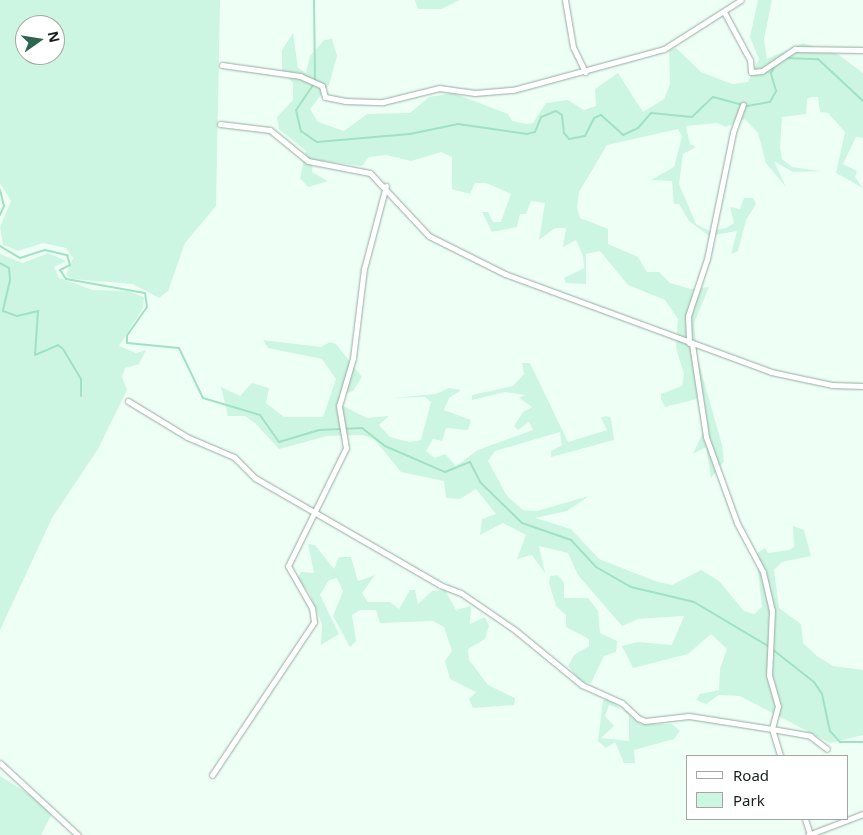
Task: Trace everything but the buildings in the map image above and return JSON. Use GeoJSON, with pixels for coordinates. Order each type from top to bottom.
{"type":"FeatureCollection","features":[{"type":"Feature","properties":{"kind":"street"},"geometry":{"type":"LineString","coordinates":[[565,0],[573,47],[585,72]]}},
{"type":"Feature","properties":{"kind":"street"},"geometry":{"type":"LineString","coordinates":[[222,65],[300,76],[322,86],[325,97],[354,101],[383,102],[439,88],[475,93],[513,90],[664,49],[742,0]]}},
{"type":"Feature","properties":{"kind":"street"},"geometry":{"type":"LineString","coordinates":[[724,12],[750,60],[751,72],[762,71],[795,49],[863,50]]}},
{"type":"Feature","properties":{"kind":"street"},"geometry":{"type":"LineString","coordinates":[[743,105],[733,132],[707,259],[688,316],[706,437],[737,523],[763,572],[769,595],[774,624],[769,675],[778,706],[772,729],[780,755]]}},
{"type":"Feature","properties":{"kind":"street"},"geometry":{"type":"LineString","coordinates":[[220,124],[270,130],[308,161],[358,168],[386,186],[429,236],[505,274],[771,372],[832,385],[863,386]]}},
{"type":"Feature","properties":{"kind":"street"},"geometry":{"type":"LineString","coordinates":[[212,775],[314,622],[312,608],[288,566],[346,448],[339,406],[353,358],[364,269],[386,186]]}},
{"type":"Feature","properties":{"kind":"street"},"geometry":{"type":"LineString","coordinates":[[128,401],[187,438],[234,457],[255,478],[440,585],[461,593],[516,630],[582,685],[622,703],[645,721],[689,716],[810,736],[827,749]]}},
{"type":"Feature","properties":{"kind":"street"},"geometry":{"type":"LineString","coordinates":[[0,763],[78,835]]}},
{"type":"Feature","properties":{"kind":"street"},"geometry":{"type":"LineString","coordinates":[[848,820],[863,814]]}},
{"type":"Feature","properties":{"kind":"street"},"geometry":{"type":"LineString","coordinates":[[805,820],[809,834],[847,820]]}},
{"type":"Feature","properties":{"kind":"green space"},"geometry":{"type":"Polygon","coordinates":[[[0,0],[220,0],[216,206],[185,243],[168,291],[159,298],[133,284],[72,279],[66,275],[73,258],[66,248],[43,243],[18,251],[3,245],[0,227],[11,201],[0,183],[0,0]]]}},
{"type":"Feature","properties":{"kind":"green space"},"geometry":{"type":"Polygon","coordinates":[[[415,0],[460,0],[441,9],[418,9],[415,0]]]}},
{"type":"Feature","properties":{"kind":"green space"},"geometry":{"type":"Polygon","coordinates":[[[758,0],[772,0],[764,39],[767,59],[803,43],[839,55],[863,73],[863,138],[856,137],[843,164],[857,171],[855,177],[863,188],[836,173],[845,132],[828,113],[820,112],[818,97],[812,97],[807,99],[806,114],[782,117],[780,148],[782,159],[792,167],[820,171],[793,172],[774,161],[786,187],[766,163],[758,133],[745,119],[726,127],[717,123],[686,126],[690,144],[696,147],[683,154],[679,184],[696,224],[710,231],[726,228],[734,223],[730,207],[740,209],[744,198],[753,198],[756,204],[746,220],[738,251],[731,254],[737,231],[709,236],[689,221],[679,204],[674,204],[672,181],[651,180],[674,167],[682,136],[678,129],[607,145],[579,192],[577,208],[580,218],[608,229],[608,244],[638,257],[647,272],[659,272],[670,283],[691,289],[709,287],[694,323],[698,360],[722,445],[724,461],[711,478],[706,447],[693,454],[703,432],[697,399],[665,407],[661,399],[661,394],[682,386],[684,374],[676,348],[678,319],[665,300],[628,285],[600,251],[586,254],[586,284],[566,283],[564,278],[584,268],[583,256],[576,240],[563,247],[566,228],[555,228],[539,240],[545,203],[531,201],[526,214],[520,214],[517,227],[492,232],[482,212],[488,212],[493,222],[501,222],[511,194],[486,183],[475,183],[470,194],[452,189],[452,157],[441,152],[411,161],[386,155],[369,157],[362,166],[313,160],[312,172],[328,181],[308,187],[300,178],[306,151],[279,129],[277,117],[293,100],[293,83],[282,71],[282,50],[293,33],[298,68],[306,73],[310,56],[324,40],[332,39],[337,56],[329,85],[310,109],[318,122],[344,131],[367,114],[410,113],[429,97],[453,93],[508,114],[512,121],[527,124],[533,123],[546,103],[568,100],[584,110],[596,106],[595,89],[618,73],[643,112],[664,99],[670,84],[669,50],[676,48],[701,72],[732,84],[748,82],[759,59],[750,37],[758,0]]]}},
{"type":"Feature","properties":{"kind":"green space"},"geometry":{"type":"Polygon","coordinates":[[[48,253],[66,261],[54,267],[59,278],[93,290],[127,291],[144,297],[143,308],[119,346],[136,353],[146,350],[139,364],[125,368],[122,377],[127,390],[98,449],[52,518],[0,630],[0,254],[23,263],[48,253]]]}},
{"type":"Feature","properties":{"kind":"green space"},"geometry":{"type":"Polygon","coordinates":[[[263,340],[321,347],[330,342],[336,344],[362,377],[353,391],[341,395],[343,406],[367,418],[389,416],[379,425],[390,437],[409,442],[421,440],[431,402],[425,397],[393,398],[436,394],[449,388],[461,390],[449,398],[444,410],[471,420],[468,430],[446,428],[442,441],[433,439],[426,451],[435,458],[445,454],[456,466],[478,450],[533,430],[529,422],[518,430],[514,426],[523,412],[532,407],[519,398],[525,395],[505,392],[472,400],[472,395],[513,386],[524,374],[522,363],[530,363],[568,442],[607,430],[601,418],[606,416],[611,418],[614,440],[551,457],[551,451],[562,445],[560,432],[495,451],[488,461],[507,496],[523,510],[537,511],[589,496],[567,511],[535,518],[571,529],[599,559],[655,581],[672,585],[701,570],[719,581],[744,611],[754,614],[762,607],[756,554],[765,548],[768,553],[789,550],[794,547],[793,526],[804,530],[811,556],[782,562],[774,570],[779,608],[801,624],[803,643],[817,656],[833,666],[863,670],[863,735],[830,743],[740,696],[719,695],[706,704],[696,700],[700,694],[719,690],[720,669],[727,649],[711,634],[688,654],[633,668],[622,646],[638,642],[672,645],[684,616],[638,619],[622,626],[578,575],[568,553],[539,546],[545,573],[532,555],[517,559],[526,535],[503,523],[480,535],[482,519],[496,514],[476,489],[460,499],[446,498],[444,481],[401,472],[374,439],[363,435],[327,436],[279,449],[255,423],[245,416],[228,416],[221,387],[240,396],[252,383],[269,388],[266,403],[284,417],[323,417],[336,379],[322,359],[268,348],[263,340]]]}},
{"type":"Feature","properties":{"kind":"green space"},"geometry":{"type":"Polygon","coordinates":[[[308,544],[315,545],[334,569],[339,557],[351,557],[358,581],[375,575],[362,593],[368,602],[390,602],[399,609],[410,590],[415,590],[418,604],[432,591],[445,590],[456,610],[471,606],[470,624],[485,617],[489,626],[485,639],[468,649],[469,660],[488,685],[515,698],[514,705],[473,708],[469,699],[476,692],[450,679],[445,661],[452,651],[444,627],[433,621],[380,623],[376,610],[360,610],[352,615],[356,641],[350,647],[333,616],[343,591],[337,578],[329,580],[320,595],[339,634],[321,645],[322,624],[309,592],[297,580],[301,572],[314,573],[308,544]]]}},
{"type":"Feature","properties":{"kind":"green space"},"geometry":{"type":"Polygon","coordinates":[[[558,575],[564,583],[564,598],[588,598],[598,611],[600,633],[617,641],[616,652],[604,656],[591,683],[581,682],[568,666],[574,655],[589,646],[589,639],[566,627],[566,615],[556,606],[549,583],[550,576],[558,575]]]}},
{"type":"Feature","properties":{"kind":"green space"},"geometry":{"type":"Polygon","coordinates":[[[608,699],[622,710],[609,705],[605,716],[614,726],[601,738],[629,741],[629,715],[641,724],[672,724],[680,731],[674,739],[634,750],[635,763],[624,763],[615,742],[606,748],[598,741],[603,700],[608,699]]]}},
{"type":"Feature","properties":{"kind":"green space"},"geometry":{"type":"Polygon","coordinates":[[[0,776],[54,810],[41,835],[0,835],[0,776]]]}},
{"type":"Feature","properties":{"kind":"waterway"},"geometry":{"type":"LineString","coordinates":[[314,0],[315,82],[296,110],[301,131],[317,142],[410,134],[458,124],[527,134],[535,132],[541,117],[556,111],[562,115],[564,133],[569,139],[585,136],[594,118],[601,115],[623,135],[638,128],[651,113],[692,117],[713,97],[747,106],[770,102],[776,91],[771,73],[775,65]]}},
{"type":"Feature","properties":{"kind":"waterway"},"geometry":{"type":"LineString","coordinates":[[785,58],[818,59],[863,101]]}},
{"type":"Feature","properties":{"kind":"waterway"},"geometry":{"type":"LineString","coordinates":[[0,190],[4,206],[0,215]]}},
{"type":"Feature","properties":{"kind":"waterway"},"geometry":{"type":"LineString","coordinates":[[0,246],[20,258],[45,250],[67,255],[70,265],[60,270],[66,279],[145,293],[147,307],[127,336],[127,343],[179,348],[203,398],[260,415],[279,442],[319,430],[362,428],[385,446],[445,472],[470,462],[480,482],[522,523],[571,540],[596,567],[631,587],[694,602],[768,646]]}},
{"type":"Feature","properties":{"kind":"waterway"},"geometry":{"type":"LineString","coordinates":[[0,263],[9,268],[10,280],[3,311],[17,316],[38,311],[35,355],[58,345],[63,349],[81,379],[81,396]]}},
{"type":"Feature","properties":{"kind":"waterway"},"geometry":{"type":"LineString","coordinates":[[772,649],[814,682],[822,694],[830,731],[840,742],[863,742]]}}]}
